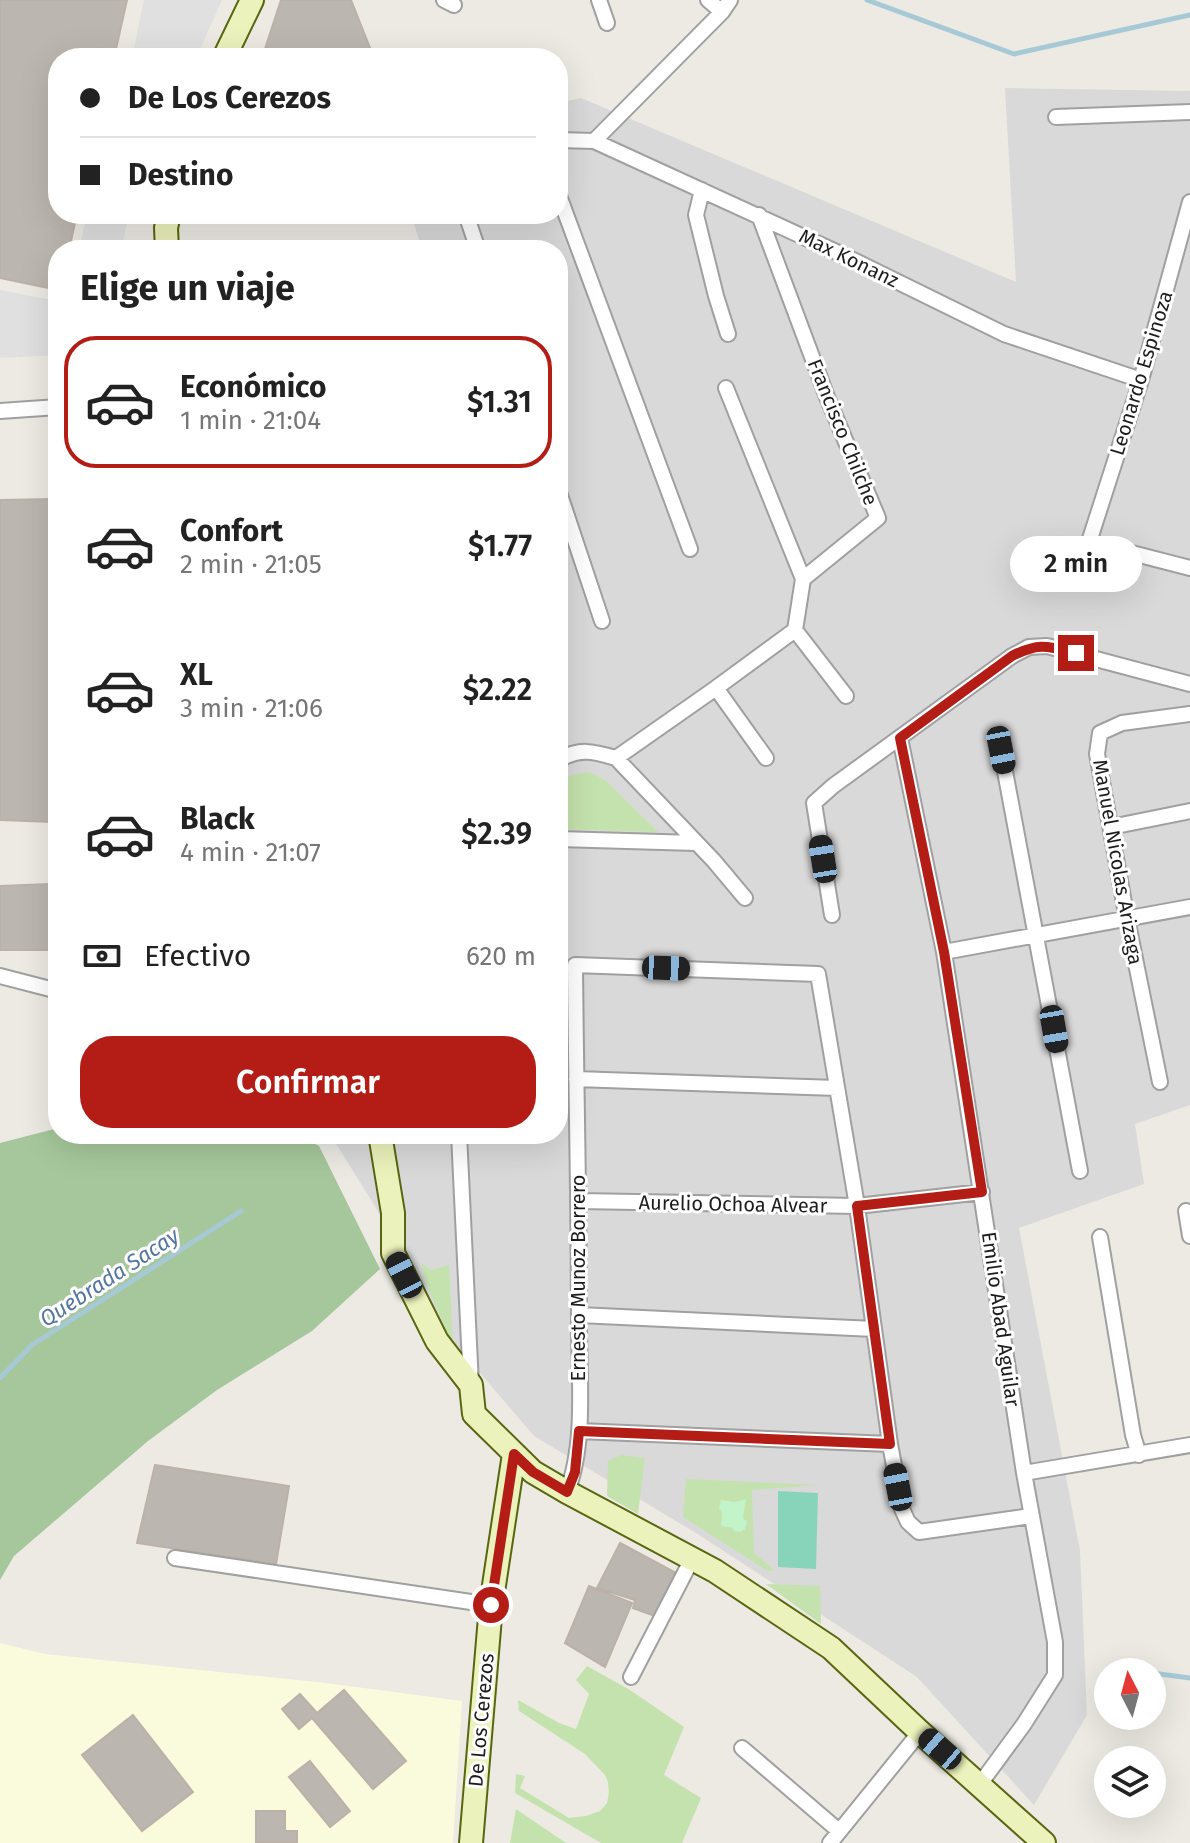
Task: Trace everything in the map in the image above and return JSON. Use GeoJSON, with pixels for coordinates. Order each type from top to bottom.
{"type":"FeatureCollection","features":[{"type":"Feature","properties":{"kind":"street"},"geometry":{"type":"LineString","coordinates":[[229,48],[252,0]]}},
{"type":"Feature","properties":{"kind":"street"},"geometry":{"type":"LineString","coordinates":[[599,0],[607,23]]}},
{"type":"Feature","properties":{"kind":"street"},"geometry":{"type":"LineString","coordinates":[[594,141],[726,6],[708,0]]}},
{"type":"Feature","properties":{"kind":"street"},"geometry":{"type":"LineString","coordinates":[[1056,117],[1190,112]]}},
{"type":"Feature","properties":{"kind":"street","name":"Max Konanz"},"geometry":{"type":"LineString","coordinates":[[568,140],[594,141],[759,215],[1004,334],[1141,380]]}},
{"type":"Feature","properties":{"kind":"street"},"geometry":{"type":"LineString","coordinates":[[702,190],[696,215],[728,334]]}},
{"type":"Feature","properties":{"kind":"street","name":"Leonardo Espinoza"},"geometry":{"type":"LineString","coordinates":[[1190,202],[1141,380],[1089,542],[1190,568]]}},
{"type":"Feature","properties":{"kind":"street","name":"Francisco Chilche"},"geometry":{"type":"LineString","coordinates":[[759,215],[827,397],[878,518],[803,579]]}},
{"type":"Feature","properties":{"kind":"street"},"geometry":{"type":"LineString","coordinates":[[568,220],[690,549]]}},
{"type":"Feature","properties":{"kind":"street"},"geometry":{"type":"LineString","coordinates":[[616,758],[795,630],[803,579],[726,388]]}},
{"type":"Feature","properties":{"kind":"street"},"geometry":{"type":"LineString","coordinates":[[0,411],[48,408]]}},
{"type":"Feature","properties":{"kind":"street"},"geometry":{"type":"LineString","coordinates":[[568,519],[602,621]]}},
{"type":"Feature","properties":{"kind":"street"},"geometry":{"type":"LineString","coordinates":[[795,630],[846,696]]}},
{"type":"Feature","properties":{"kind":"street"},"geometry":{"type":"LineString","coordinates":[[832,915],[814,803],[1012,656],[1029,647],[1047,646],[1190,684]]}},
{"type":"Feature","properties":{"kind":"street"},"geometry":{"type":"LineString","coordinates":[[716,688],[766,758]]}},
{"type":"Feature","properties":{"kind":"street","name":"Manuel Nicolas Arizaga"},"geometry":{"type":"LineString","coordinates":[[1160,1082],[1097,754],[1100,733],[1122,723],[1190,714]]}},
{"type":"Feature","properties":{"kind":"street","name":"Emilio Abad Aguilar"},"geometry":{"type":"LineString","coordinates":[[900,738],[944,952],[1024,1473],[1055,1642],[1055,1675],[980,1784]]}},
{"type":"Feature","properties":{"kind":"street"},"geometry":{"type":"LineString","coordinates":[[1001,750],[1080,1171]]}},
{"type":"Feature","properties":{"kind":"street"},"geometry":{"type":"LineString","coordinates":[[568,754],[592,751],[616,758],[745,898]]}},
{"type":"Feature","properties":{"kind":"street"},"geometry":{"type":"LineString","coordinates":[[1111,827],[1190,811]]}},
{"type":"Feature","properties":{"kind":"street"},"geometry":{"type":"LineString","coordinates":[[568,839],[696,843]]}},
{"type":"Feature","properties":{"kind":"street"},"geometry":{"type":"LineString","coordinates":[[944,952],[1190,907]]}},
{"type":"Feature","properties":{"kind":"street","name":"Ernesto Munoz Borrero"},"geometry":{"type":"LineString","coordinates":[[567,1492],[575,1472],[579,1431],[575,965],[818,974],[837,1088]]}},
{"type":"Feature","properties":{"kind":"street"},"geometry":{"type":"LineString","coordinates":[[0,976],[48,988]]}},
{"type":"Feature","properties":{"kind":"street"},"geometry":{"type":"LineString","coordinates":[[576,1079],[837,1088],[902,1509],[908,1522],[919,1532],[1031,1516]]}},
{"type":"Feature","properties":{"kind":"street"},"geometry":{"type":"LineString","coordinates":[[382,1144],[393,1213],[393,1253],[437,1341],[471,1385]]}},
{"type":"Feature","properties":{"kind":"street"},"geometry":{"type":"LineString","coordinates":[[459,1144],[474,1414],[533,1472],[715,1571],[831,1648],[1044,1843]]}},
{"type":"Feature","properties":{"kind":"street","name":"Aurelio Ochoa Alvear"},"geometry":{"type":"LineString","coordinates":[[579,1201],[857,1206],[982,1192]]}},
{"type":"Feature","properties":{"kind":"street"},"geometry":{"type":"LineString","coordinates":[[1186,1211],[1190,1236]]}},
{"type":"Feature","properties":{"kind":"street"},"geometry":{"type":"LineString","coordinates":[[1100,1237],[1139,1455]]}},
{"type":"Feature","properties":{"kind":"street"},"geometry":{"type":"LineString","coordinates":[[579,1315],[874,1329]]}},
{"type":"Feature","properties":{"kind":"street"},"geometry":{"type":"LineString","coordinates":[[579,1431],[890,1444]]}},
{"type":"Feature","properties":{"kind":"street"},"geometry":{"type":"LineString","coordinates":[[1024,1473],[1190,1445]]}},
{"type":"Feature","properties":{"kind":"street","name":"De Los Cerezos"},"geometry":{"type":"LineString","coordinates":[[471,1843],[491,1605],[514,1454]]}},
{"type":"Feature","properties":{"kind":"street"},"geometry":{"type":"LineString","coordinates":[[175,1558],[491,1605]]}},
{"type":"Feature","properties":{"kind":"street"},"geometry":{"type":"LineString","coordinates":[[631,1677],[692,1559]]}},
{"type":"Feature","properties":{"kind":"street"},"geometry":{"type":"LineString","coordinates":[[742,1748],[834,1837],[920,1732]]}},
{"type":"Feature","properties":{"kind":"shaded area"},"geometry":{"type":"Polygon","coordinates":[[[144,0],[222,0],[200,48],[134,48],[144,0]]]}},
{"type":"Feature","properties":{"kind":"shaded area"},"geometry":{"type":"Polygon","coordinates":[[[1005,88],[1190,91],[1190,1105],[1135,1124],[1144,1184],[1019,1228],[1080,1551],[1087,1715],[1034,1805],[917,1677],[696,1533],[534,1436],[446,1333],[336,1144],[568,1144],[568,240],[419,240],[414,224],[568,224],[568,101],[581,98],[1016,282],[1005,88]]]}},
{"type":"Feature","properties":{"kind":"shaded area"},"geometry":{"type":"Polygon","coordinates":[[[85,224],[127,224],[123,240],[81,240],[85,224]]]}},
{"type":"Feature","properties":{"kind":"shaded area"},"geometry":{"type":"Polygon","coordinates":[[[0,290],[48,299],[48,356],[0,358],[0,290]]]}},
{"type":"Feature","properties":{"kind":"shaded area"},"geometry":{"type":"Polygon","coordinates":[[[0,1643],[45,1654],[326,1683],[462,1701],[453,1843],[0,1843],[0,1643]]]}},
{"type":"Feature","properties":{"kind":"green space"},"geometry":{"type":"Polygon","coordinates":[[[589,772],[605,780],[658,832],[568,829],[568,777],[589,772]]]}},
{"type":"Feature","properties":{"kind":"green space"},"geometry":{"type":"Polygon","coordinates":[[[48,1131],[48,1144],[315,1144],[319,1146],[380,1269],[312,1331],[217,1390],[148,1441],[14,1556],[0,1580],[0,1143],[48,1131]]]}},
{"type":"Feature","properties":{"kind":"green space"},"geometry":{"type":"Polygon","coordinates":[[[421,1263],[431,1270],[449,1265],[453,1347],[428,1288],[421,1263]]]}},
{"type":"Feature","properties":{"kind":"green space"},"geometry":{"type":"Polygon","coordinates":[[[621,1455],[645,1458],[638,1514],[607,1496],[608,1461],[621,1455]]]}},
{"type":"Feature","properties":{"kind":"green space"},"geometry":{"type":"Polygon","coordinates":[[[686,1479],[818,1485],[752,1490],[754,1553],[774,1570],[768,1571],[683,1517],[686,1479]]]}},
{"type":"Feature","properties":{"kind":"green space"},"geometry":{"type":"Polygon","coordinates":[[[778,1491],[818,1493],[816,1569],[778,1567],[778,1491]]]}},
{"type":"Feature","properties":{"kind":"green space"},"geometry":{"type":"Polygon","coordinates":[[[746,1499],[745,1529],[741,1532],[721,1526],[721,1500],[734,1502],[746,1499]]]}},
{"type":"Feature","properties":{"kind":"green space"},"geometry":{"type":"Polygon","coordinates":[[[766,1584],[820,1586],[821,1624],[766,1584]]]}},
{"type":"Feature","properties":{"kind":"green space"},"geometry":{"type":"Polygon","coordinates":[[[587,1666],[630,1690],[684,1727],[664,1775],[701,1798],[682,1843],[601,1843],[515,1793],[516,1774],[525,1776],[520,1788],[569,1818],[600,1811],[607,1803],[609,1793],[605,1775],[585,1754],[519,1711],[518,1700],[576,1729],[589,1694],[576,1680],[587,1666]]]}},
{"type":"Feature","properties":{"kind":"green space"},"geometry":{"type":"Polygon","coordinates":[[[516,1809],[566,1843],[510,1843],[516,1809]]]}},
{"type":"Feature","properties":{"kind":"building"},"geometry":{"type":"Polygon","coordinates":[[[0,0],[127,0],[116,48],[48,48],[48,224],[75,224],[71,240],[48,240],[48,288],[0,278],[0,0]]]}},
{"type":"Feature","properties":{"kind":"building"},"geometry":{"type":"Polygon","coordinates":[[[281,0],[351,0],[370,48],[265,48],[281,0]]]}},
{"type":"Feature","properties":{"kind":"building"},"geometry":{"type":"Polygon","coordinates":[[[48,499],[48,822],[0,820],[0,500],[48,499]]]}},
{"type":"Feature","properties":{"kind":"building"},"geometry":{"type":"Polygon","coordinates":[[[48,884],[48,950],[0,950],[0,886],[48,884]]]}},
{"type":"Feature","properties":{"kind":"building"},"geometry":{"type":"Polygon","coordinates":[[[155,1465],[289,1486],[276,1564],[137,1543],[155,1465]]]}},
{"type":"Feature","properties":{"kind":"building"},"geometry":{"type":"Polygon","coordinates":[[[620,1543],[676,1573],[655,1616],[633,1608],[635,1600],[597,1588],[620,1543]]]}},
{"type":"Feature","properties":{"kind":"building"},"geometry":{"type":"Polygon","coordinates":[[[589,1586],[632,1603],[605,1667],[565,1643],[589,1586]]]}},
{"type":"Feature","properties":{"kind":"building"},"geometry":{"type":"Polygon","coordinates":[[[344,1690],[406,1761],[373,1789],[312,1718],[299,1729],[282,1709],[300,1694],[317,1713],[344,1690]]]}},
{"type":"Feature","properties":{"kind":"building"},"geometry":{"type":"Polygon","coordinates":[[[133,1715],[193,1792],[142,1831],[82,1755],[133,1715]]]}},
{"type":"Feature","properties":{"kind":"building"},"geometry":{"type":"Polygon","coordinates":[[[310,1761],[350,1811],[330,1827],[289,1777],[310,1761]]]}},
{"type":"Feature","properties":{"kind":"building"},"geometry":{"type":"Polygon","coordinates":[[[256,1811],[285,1811],[285,1831],[297,1831],[297,1843],[256,1843],[256,1811]]]}},
{"type":"Feature","properties":{"kind":"waterway"},"geometry":{"type":"LineString","coordinates":[[867,0],[1014,54],[1190,15]]}},
{"type":"Feature","properties":{"kind":"waterway","name":"Quebrada Sacay"},"geometry":{"type":"LineString","coordinates":[[0,1378],[32,1345],[241,1211]]}},
{"type":"Feature","properties":{"kind":"waterway"},"geometry":{"type":"LineString","coordinates":[[1166,1675],[1190,1678]]}},
{"type":"Feature","properties":{"kind":"route"},"geometry":{"type":"LineString","coordinates":[[491,1605],[514,1454],[533,1472],[567,1492],[575,1472],[579,1431],[890,1444],[857,1206],[982,1192],[944,952],[900,738],[1012,656],[1029,647],[1047,646],[1076,653]]}}]}
